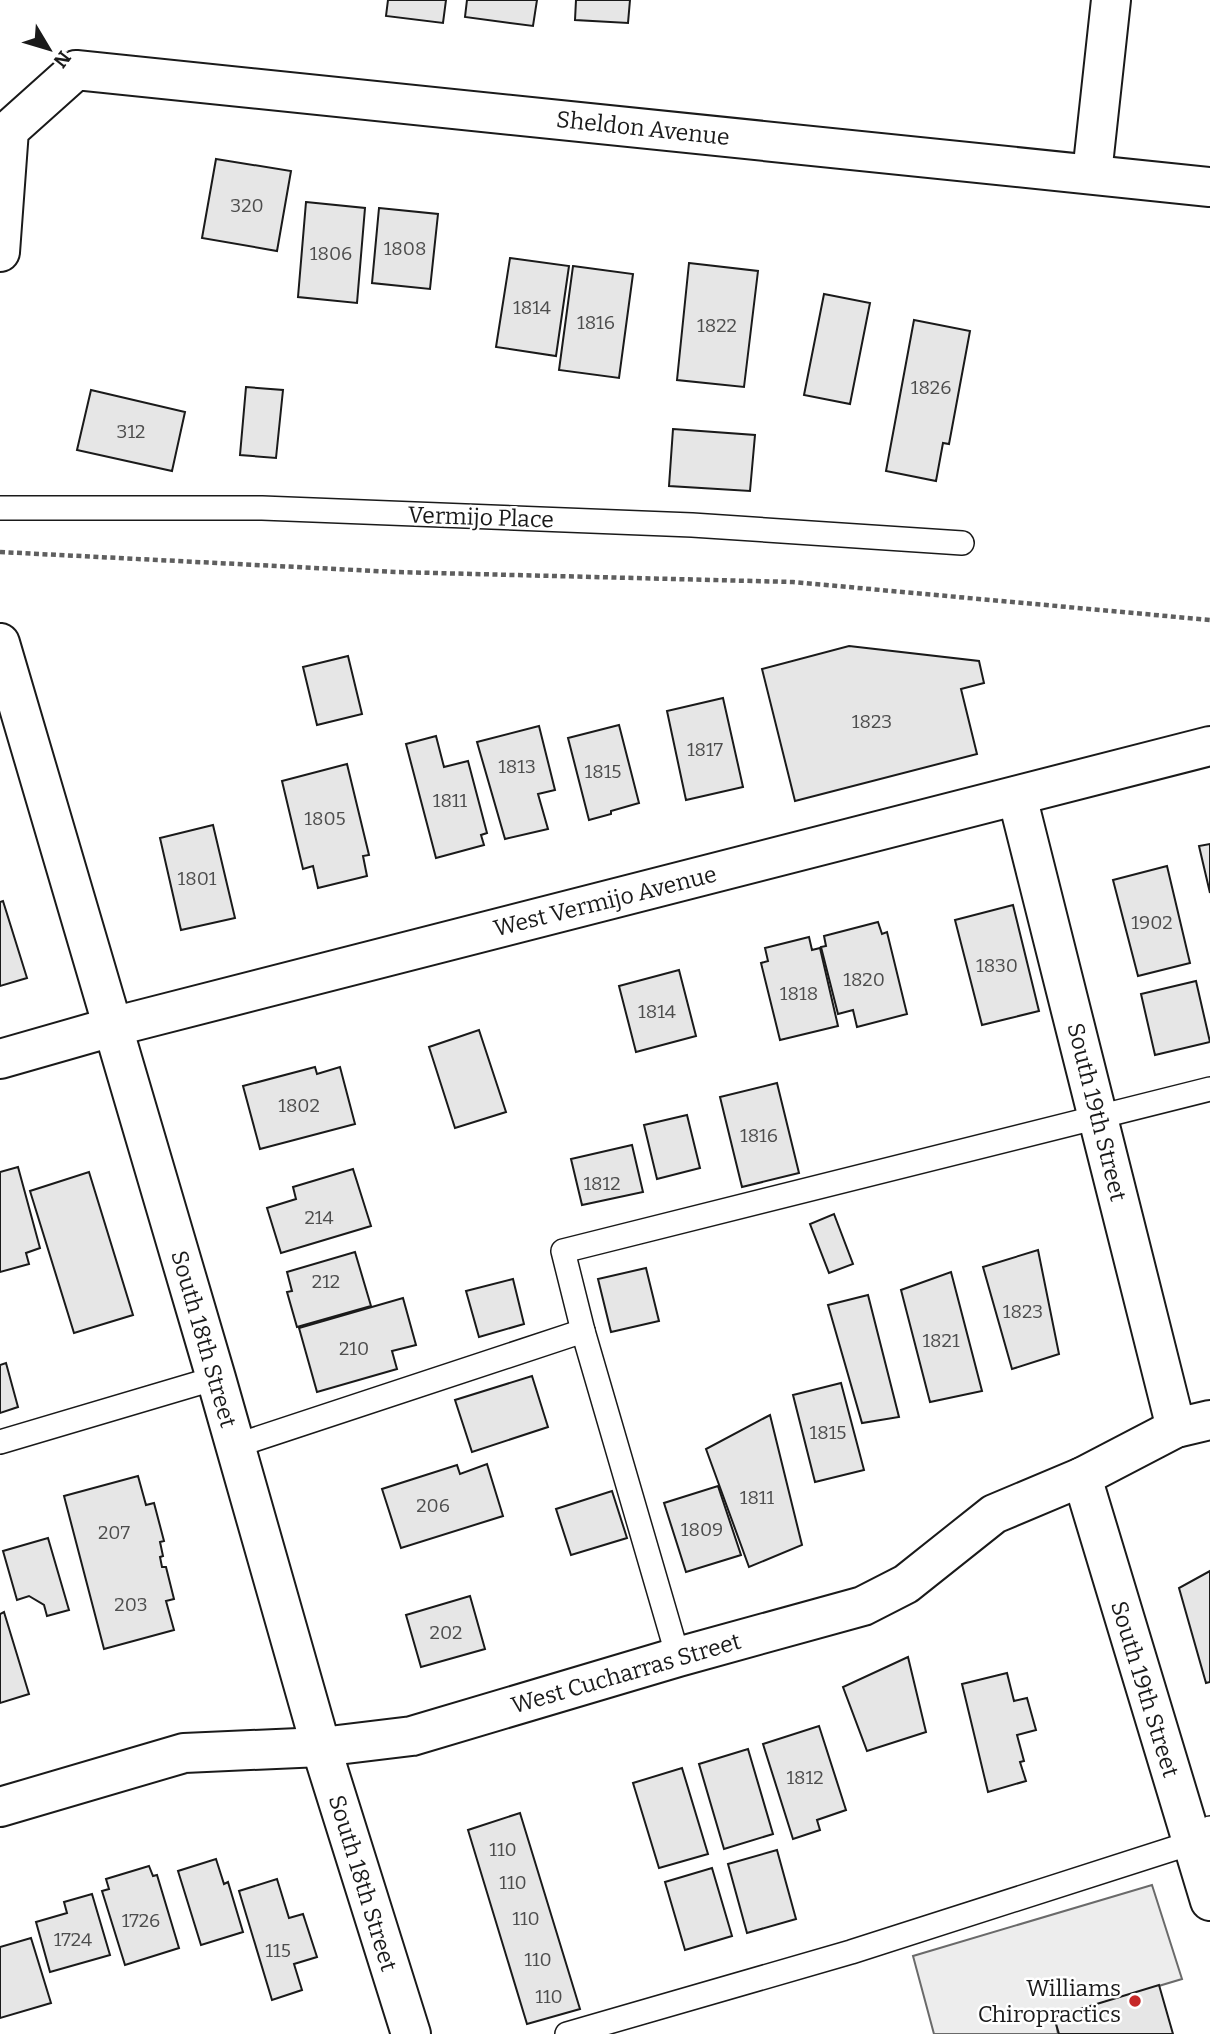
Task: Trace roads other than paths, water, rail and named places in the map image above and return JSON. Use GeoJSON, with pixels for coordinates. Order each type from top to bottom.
{"type":"FeatureCollection","features":[{"type":"Feature","properties":{"kind":"street"},"geometry":{"type":"LineString","coordinates":[[1091,174],[1111,0]]}},
{"type":"Feature","properties":{"kind":"street","name":"Sheldon Avenue"},"geometry":{"type":"LineString","coordinates":[[0,253],[9,130],[76,70],[1210,187]]}},
{"type":"Feature","properties":{"kind":"street","name":"South 18th Street"},"geometry":{"type":"LineString","coordinates":[[0,643],[216,1378],[321,1747],[411,2034]]}},
{"type":"Feature","properties":{"kind":"street","name":"West Vermijo Avenue"},"geometry":{"type":"LineString","coordinates":[[0,1059],[112,1027],[1210,746]]}},
{"type":"Feature","properties":{"kind":"street","name":"South 19th Street"},"geometry":{"type":"LineString","coordinates":[[1017,796],[1099,1117],[1193,1424]]}},
{"type":"Feature","properties":{"kind":"street","name":"West Cucharras Street"},"geometry":{"type":"LineString","coordinates":[[0,1807],[184,1754],[321,1747],[412,1735],[863,1606],[906,1584],[994,1514],[1082,1477],[1193,1424]]}},
{"type":"Feature","properties":{"kind":"street","name":"South 19th Street"},"geometry":{"type":"LineString","coordinates":[[1082,1477],[1201,1835],[1210,1900]]}},
{"type":"Feature","properties":{"kind":"lane","name":"Vermijo Place"},"geometry":{"type":"LineString","coordinates":[[0,508],[262,508],[692,526],[962,543]]}},
{"type":"Feature","properties":{"kind":"lane"},"geometry":{"type":"LineString","coordinates":[[678,1657],[583,1331],[563,1251],[1210,1089]]}},
{"type":"Feature","properties":{"kind":"lane"},"geometry":{"type":"LineString","coordinates":[[234,1446],[583,1331]]}},
{"type":"Feature","properties":{"kind":"lane"},"geometry":{"type":"LineString","coordinates":[[0,1442],[216,1378]]}},
{"type":"Feature","properties":{"kind":"lane"},"geometry":{"type":"LineString","coordinates":[[567,2034],[851,1952],[1201,1835]]}},
{"type":"Feature","properties":{"kind":"place","name":"Williams Chiropractics"},"geometry":{"type":"Point","coordinates":[1135,2001]}}]}
